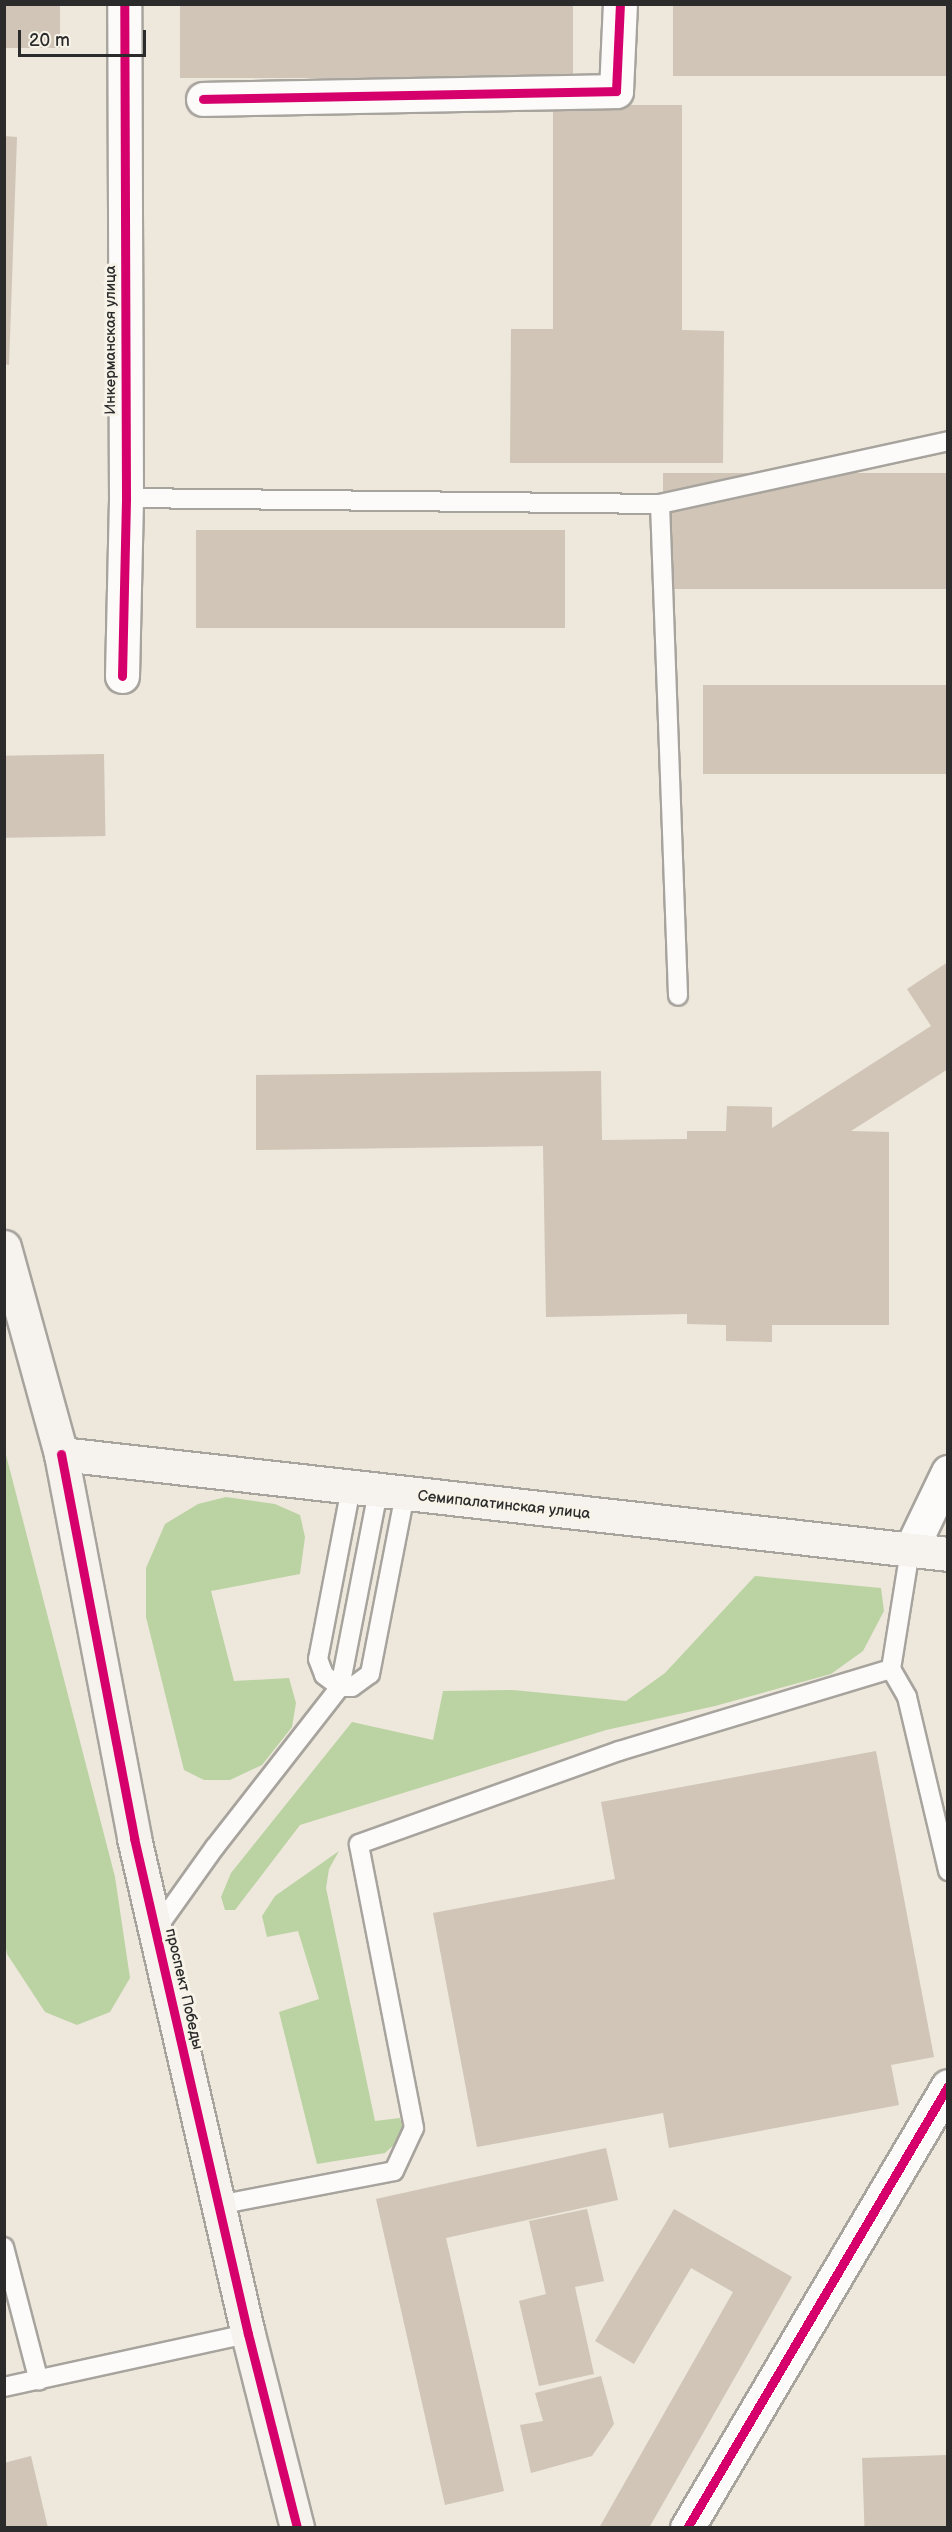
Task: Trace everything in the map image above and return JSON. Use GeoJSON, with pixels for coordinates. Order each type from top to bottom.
{"type":"FeatureCollection","features":[{"type":"Feature","properties":{"kind":"street","name":"Инкерманская улица"},"geometry":{"type":"LineString","coordinates":[[122,676],[126,498],[124,4]]}},
{"type":"Feature","properties":{"kind":"street"},"geometry":{"type":"LineString","coordinates":[[203,99],[616,92],[620,4]]}},
{"type":"Feature","properties":{"kind":"street","name":"проспект Победы"},"geometry":{"type":"LineString","coordinates":[[6,1260],[61,1454],[134,1838],[248,2334],[297,2528]]}},
{"type":"Feature","properties":{"kind":"street","name":"Семипалатинская улица"},"geometry":{"type":"LineString","coordinates":[[61,1454],[948,1554]]}},
{"type":"Feature","properties":{"kind":"street"},"geometry":{"type":"LineString","coordinates":[[910,1551],[948,1472]]}},
{"type":"Feature","properties":{"kind":"street"},"geometry":{"type":"LineString","coordinates":[[687,2528],[939,2116],[948,2086]]}},
{"type":"Feature","properties":{"kind":"lane"},"geometry":{"type":"LineString","coordinates":[[126,498],[660,504],[948,441]]}},
{"type":"Feature","properties":{"kind":"lane"},"geometry":{"type":"LineString","coordinates":[[660,504],[678,996]]}},
{"type":"Feature","properties":{"kind":"lane"},"geometry":{"type":"LineString","coordinates":[[378,1491],[370,1674],[352,1687],[340,1687],[324,1675],[318,1659],[378,1491]]}},
{"type":"Feature","properties":{"kind":"lane"},"geometry":{"type":"LineString","coordinates":[[155,1931],[340,1687],[378,1491]]}},
{"type":"Feature","properties":{"kind":"lane"},"geometry":{"type":"LineString","coordinates":[[910,1551],[891,1669],[907,1698],[948,1871]]}},
{"type":"Feature","properties":{"kind":"lane"},"geometry":{"type":"LineString","coordinates":[[218,2205],[394,2171],[414,2128],[359,1844],[610,1754],[891,1669]]}},
{"type":"Feature","properties":{"kind":"lane"},"geometry":{"type":"LineString","coordinates":[[4,2247],[39,2380]]}},
{"type":"Feature","properties":{"kind":"lane"},"geometry":{"type":"LineString","coordinates":[[4,2387],[248,2334]]}},
{"type":"Feature","properties":{"kind":"green space"},"geometry":{"type":"Polygon","coordinates":[[[5,1451],[115,1877],[130,1978],[110,2012],[77,2025],[45,2012],[7,1954],[5,1943],[5,1451]]]}},
{"type":"Feature","properties":{"kind":"green space"},"geometry":{"type":"Polygon","coordinates":[[[226,1497],[275,1504],[300,1515],[305,1537],[300,1574],[211,1591],[234,1681],[289,1678],[296,1703],[292,1727],[262,1765],[230,1780],[204,1780],[184,1770],[146,1617],[146,1568],[165,1524],[198,1504],[226,1497]]]}},
{"type":"Feature","properties":{"kind":"green space"},"geometry":{"type":"Polygon","coordinates":[[[755,1576],[881,1588],[884,1611],[863,1651],[831,1674],[715,1706],[606,1730],[300,1825],[235,1910],[225,1910],[221,1897],[231,1873],[352,1722],[433,1740],[443,1691],[513,1690],[626,1701],[665,1673],[755,1576]]]}},
{"type":"Feature","properties":{"kind":"green space"},"geometry":{"type":"Polygon","coordinates":[[[339,1851],[329,1869],[326,1888],[375,2121],[400,2118],[403,2129],[397,2142],[385,2153],[317,2164],[279,2012],[319,1999],[298,1931],[267,1937],[262,1916],[275,1896],[339,1851]]]}},
{"type":"Feature","properties":{"kind":"building"},"geometry":{"type":"Polygon","coordinates":[[[4,4],[60,4],[60,48],[4,48],[4,4]]]}},
{"type":"Feature","properties":{"kind":"building"},"geometry":{"type":"Polygon","coordinates":[[[180,4],[573,4],[573,78],[180,78],[180,4]]]}},
{"type":"Feature","properties":{"kind":"building"},"geometry":{"type":"Polygon","coordinates":[[[673,4],[948,4],[948,76],[673,76],[673,4]]]}},
{"type":"Feature","properties":{"kind":"building"},"geometry":{"type":"Polygon","coordinates":[[[553,105],[682,105],[682,330],[724,331],[723,463],[510,463],[511,329],[553,329],[553,105]]]}},
{"type":"Feature","properties":{"kind":"building"},"geometry":{"type":"Polygon","coordinates":[[[4,136],[17,137],[9,365],[4,364],[4,136]]]}},
{"type":"Feature","properties":{"kind":"building"},"geometry":{"type":"Polygon","coordinates":[[[663,473],[948,473],[948,589],[663,589],[663,473]]]}},
{"type":"Feature","properties":{"kind":"building"},"geometry":{"type":"Polygon","coordinates":[[[196,530],[565,530],[565,628],[196,628],[196,530]]]}},
{"type":"Feature","properties":{"kind":"building"},"geometry":{"type":"Polygon","coordinates":[[[703,685],[948,685],[948,774],[703,774],[703,685]]]}},
{"type":"Feature","properties":{"kind":"building"},"geometry":{"type":"Polygon","coordinates":[[[104,754],[105,836],[5,838],[4,756],[104,754]]]}},
{"type":"Feature","properties":{"kind":"building"},"geometry":{"type":"Polygon","coordinates":[[[948,962],[948,1069],[851,1131],[889,1132],[889,1325],[772,1325],[772,1342],[726,1341],[726,1325],[687,1324],[687,1314],[546,1317],[543,1146],[256,1150],[256,1075],[601,1071],[602,1140],[687,1139],[687,1131],[726,1131],[727,1106],[772,1107],[772,1128],[931,1026],[907,989],[948,962]]]}},
{"type":"Feature","properties":{"kind":"building"},"geometry":{"type":"Polygon","coordinates":[[[876,1751],[934,2057],[891,2065],[899,2105],[669,2148],[663,2113],[477,2147],[433,1913],[615,1879],[601,1802],[876,1751]]]}},
{"type":"Feature","properties":{"kind":"building"},"geometry":{"type":"Polygon","coordinates":[[[606,2148],[618,2200],[446,2238],[504,2491],[445,2505],[376,2199],[606,2148]]]}},
{"type":"Feature","properties":{"kind":"building"},"geometry":{"type":"Polygon","coordinates":[[[587,2209],[604,2281],[575,2287],[594,2374],[539,2386],[519,2301],[546,2294],[529,2221],[587,2209]]]}},
{"type":"Feature","properties":{"kind":"building"},"geometry":{"type":"Polygon","coordinates":[[[674,2209],[792,2277],[649,2528],[599,2528],[733,2292],[691,2268],[634,2364],[595,2341],[674,2209]]]}},
{"type":"Feature","properties":{"kind":"building"},"geometry":{"type":"Polygon","coordinates":[[[601,2376],[614,2424],[592,2456],[531,2473],[520,2425],[543,2421],[535,2393],[601,2376]]]}},
{"type":"Feature","properties":{"kind":"building"},"geometry":{"type":"Polygon","coordinates":[[[946,2455],[948,2528],[864,2528],[862,2458],[946,2455]]]}},
{"type":"Feature","properties":{"kind":"building"},"geometry":{"type":"Polygon","coordinates":[[[31,2456],[48,2528],[4,2528],[4,2463],[31,2456]]]}},
{"type":"Feature","properties":{"kind":"cycle path"},"geometry":{"type":"LineString","coordinates":[[122,676],[126,498],[124,4]]}},
{"type":"Feature","properties":{"kind":"cycle path"},"geometry":{"type":"LineString","coordinates":[[203,99],[616,91],[620,4]]}},
{"type":"Feature","properties":{"kind":"cycle path"},"geometry":{"type":"LineString","coordinates":[[61,1454],[134,1838],[248,2334],[297,2528]]}},
{"type":"Feature","properties":{"kind":"cycle path"},"geometry":{"type":"LineString","coordinates":[[687,2528],[948,2086]]}}]}
